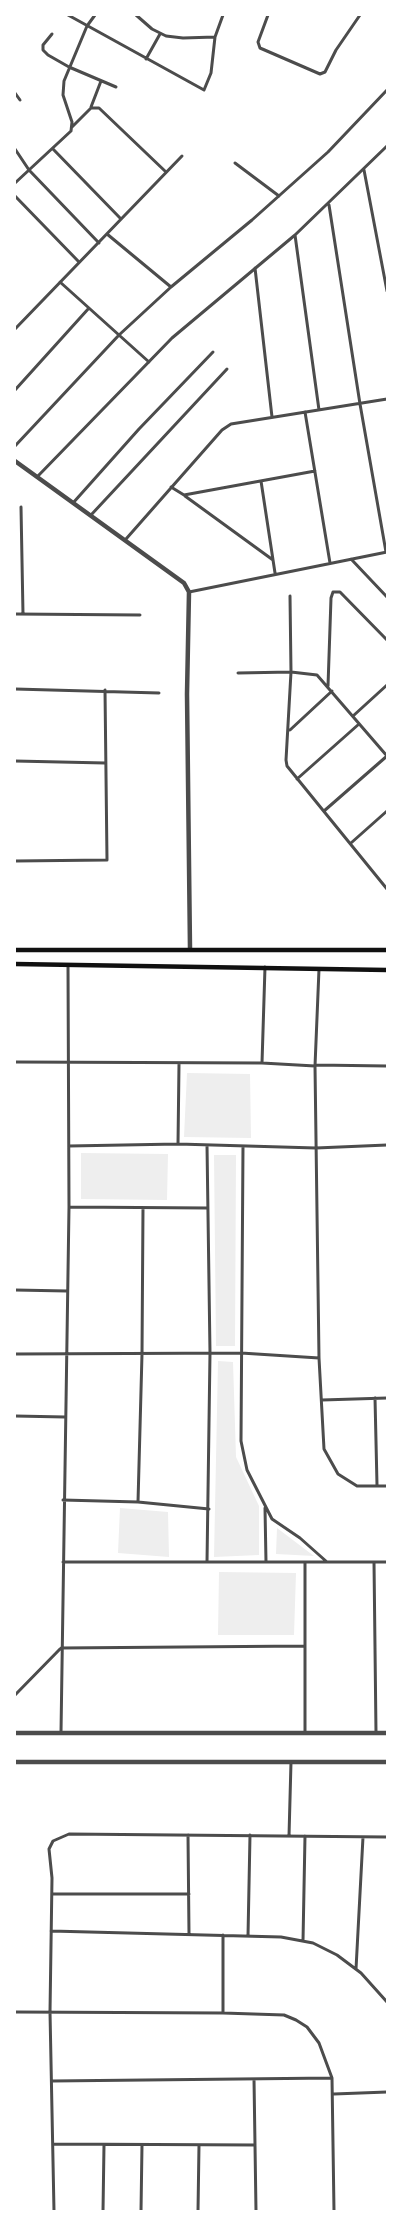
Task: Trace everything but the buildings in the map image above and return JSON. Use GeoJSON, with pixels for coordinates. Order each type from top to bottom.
{"type":"FeatureCollection","features":[{"type":"Feature","properties":{"kind":"main road"},"geometry":{"type":"LineString","coordinates":[[15,950],[387,950]]}},
{"type":"Feature","properties":{"kind":"main road"},"geometry":{"type":"LineString","coordinates":[[15,964],[387,970]]}},
{"type":"Feature","properties":{"kind":"street"},"geometry":{"type":"LineString","coordinates":[[68,15],[146,60],[204,90],[211,74],[215,36],[223,15]]}},
{"type":"Feature","properties":{"kind":"street"},"geometry":{"type":"LineString","coordinates":[[72,128],[71,116],[63,95],[64,81],[87,26],[95,15]]}},
{"type":"Feature","properties":{"kind":"street"},"geometry":{"type":"LineString","coordinates":[[136,15],[160,34],[183,38],[215,36]]}},
{"type":"Feature","properties":{"kind":"street"},"geometry":{"type":"LineString","coordinates":[[268,15],[258,42],[260,48],[320,74],[325,72],[339,43],[360,15]]}},
{"type":"Feature","properties":{"kind":"street"},"geometry":{"type":"LineString","coordinates":[[52,34],[44,43],[43,50],[48,55],[69,67],[116,86]]}},
{"type":"Feature","properties":{"kind":"street"},"geometry":{"type":"LineString","coordinates":[[146,60],[160,34]]}},
{"type":"Feature","properties":{"kind":"street"},"geometry":{"type":"LineString","coordinates":[[15,183],[53,149],[91,108],[101,81]]}},
{"type":"Feature","properties":{"kind":"street"},"geometry":{"type":"LineString","coordinates":[[15,446],[119,335],[170,287],[279,196],[328,152],[387,91]]}},
{"type":"Feature","properties":{"kind":"street"},"geometry":{"type":"LineString","coordinates":[[15,93],[20,100]]}},
{"type":"Feature","properties":{"kind":"street"},"geometry":{"type":"LineString","coordinates":[[91,108],[103,109],[166,172]]}},
{"type":"Feature","properties":{"kind":"street"},"geometry":{"type":"LineString","coordinates":[[37,477],[172,338],[295,235],[387,146]]}},
{"type":"Feature","properties":{"kind":"street"},"geometry":{"type":"LineString","coordinates":[[15,149],[30,170],[99,243]]}},
{"type":"Feature","properties":{"kind":"street"},"geometry":{"type":"LineString","coordinates":[[53,149],[121,219]]}},
{"type":"Feature","properties":{"kind":"street"},"geometry":{"type":"LineString","coordinates":[[15,329],[182,156]]}},
{"type":"Feature","properties":{"kind":"street"},"geometry":{"type":"LineString","coordinates":[[235,162],[279,196]]}},
{"type":"Feature","properties":{"kind":"street"},"geometry":{"type":"LineString","coordinates":[[364,170],[387,291]]}},
{"type":"Feature","properties":{"kind":"street"},"geometry":{"type":"LineString","coordinates":[[15,196],[79,262]]}},
{"type":"Feature","properties":{"kind":"street"},"geometry":{"type":"LineString","coordinates":[[189,592],[387,552],[360,404],[329,204]]}},
{"type":"Feature","properties":{"kind":"street"},"geometry":{"type":"LineString","coordinates":[[107,234],[170,287]]}},
{"type":"Feature","properties":{"kind":"street"},"geometry":{"type":"LineString","coordinates":[[295,235],[319,410]]}},
{"type":"Feature","properties":{"kind":"street"},"geometry":{"type":"LineString","coordinates":[[255,268],[272,418]]}},
{"type":"Feature","properties":{"kind":"street"},"geometry":{"type":"LineString","coordinates":[[60,282],[149,362]]}},
{"type":"Feature","properties":{"kind":"street"},"geometry":{"type":"LineString","coordinates":[[15,390],[89,308]]}},
{"type":"Feature","properties":{"kind":"street"},"geometry":{"type":"LineString","coordinates":[[73,503],[139,429],[213,352]]}},
{"type":"Feature","properties":{"kind":"street"},"geometry":{"type":"LineString","coordinates":[[91,515],[228,370]]}},
{"type":"Feature","properties":{"kind":"street"},"geometry":{"type":"LineString","coordinates":[[126,540],[222,430],[230,424],[387,400]]}},
{"type":"Feature","properties":{"kind":"street"},"geometry":{"type":"LineString","coordinates":[[305,412],[330,563]]}},
{"type":"Feature","properties":{"kind":"street"},"geometry":{"type":"LineString","coordinates":[[15,461],[184,583],[189,592],[187,694],[190,950]]}},
{"type":"Feature","properties":{"kind":"street"},"geometry":{"type":"LineString","coordinates":[[184,496],[314,471]]}},
{"type":"Feature","properties":{"kind":"street"},"geometry":{"type":"LineString","coordinates":[[261,481],[275,574]]}},
{"type":"Feature","properties":{"kind":"street"},"geometry":{"type":"LineString","coordinates":[[171,488],[273,560]]}},
{"type":"Feature","properties":{"kind":"street"},"geometry":{"type":"LineString","coordinates":[[21,507],[23,614]]}},
{"type":"Feature","properties":{"kind":"street"},"geometry":{"type":"LineString","coordinates":[[351,559],[387,597]]}},
{"type":"Feature","properties":{"kind":"street"},"geometry":{"type":"LineString","coordinates":[[328,686],[331,598],[333,592],[340,592],[387,640]]}},
{"type":"Feature","properties":{"kind":"street"},"geometry":{"type":"LineString","coordinates":[[290,596],[291,672],[286,760],[289,769],[387,889]]}},
{"type":"Feature","properties":{"kind":"street"},"geometry":{"type":"LineString","coordinates":[[15,614],[140,614]]}},
{"type":"Feature","properties":{"kind":"street"},"geometry":{"type":"LineString","coordinates":[[238,673],[291,672],[317,674],[387,756],[324,812]]}},
{"type":"Feature","properties":{"kind":"street"},"geometry":{"type":"LineString","coordinates":[[353,716],[387,684]]}},
{"type":"Feature","properties":{"kind":"street"},"geometry":{"type":"LineString","coordinates":[[15,689],[160,693]]}},
{"type":"Feature","properties":{"kind":"street"},"geometry":{"type":"LineString","coordinates":[[15,861],[107,860],[105,690]]}},
{"type":"Feature","properties":{"kind":"street"},"geometry":{"type":"LineString","coordinates":[[289,730],[332,691]]}},
{"type":"Feature","properties":{"kind":"street"},"geometry":{"type":"LineString","coordinates":[[297,779],[359,724]]}},
{"type":"Feature","properties":{"kind":"street"},"geometry":{"type":"LineString","coordinates":[[15,761],[105,763]]}},
{"type":"Feature","properties":{"kind":"street"},"geometry":{"type":"LineString","coordinates":[[351,843],[387,811]]}},
{"type":"Feature","properties":{"kind":"street"},"geometry":{"type":"LineString","coordinates":[[61,1732],[69,1146],[68,965]]}},
{"type":"Feature","properties":{"kind":"street"},"geometry":{"type":"LineString","coordinates":[[262,1063],[265,967]]}},
{"type":"Feature","properties":{"kind":"street"},"geometry":{"type":"LineString","coordinates":[[319,970],[315,1066],[319,1358],[324,1449],[338,1474],[358,1486],[387,1486]]}},
{"type":"Feature","properties":{"kind":"street"},"geometry":{"type":"LineString","coordinates":[[15,1062],[262,1063],[315,1066],[387,1066]]}},
{"type":"Feature","properties":{"kind":"street"},"geometry":{"type":"LineString","coordinates":[[178,1144],[179,1064]]}},
{"type":"Feature","properties":{"kind":"street"},"geometry":{"type":"LineString","coordinates":[[69,1146],[178,1144],[316,1148],[387,1145]]}},
{"type":"Feature","properties":{"kind":"street"},"geometry":{"type":"LineString","coordinates":[[207,1562],[210,1353],[207,1208],[208,1145]]}},
{"type":"Feature","properties":{"kind":"street"},"geometry":{"type":"LineString","coordinates":[[242,1146],[241,1441],[247,1470],[272,1519],[300,1538],[327,1562]]}},
{"type":"Feature","properties":{"kind":"street"},"geometry":{"type":"LineString","coordinates":[[68,1207],[207,1208]]}},
{"type":"Feature","properties":{"kind":"street"},"geometry":{"type":"LineString","coordinates":[[138,1502],[143,1208]]}},
{"type":"Feature","properties":{"kind":"street"},"geometry":{"type":"LineString","coordinates":[[15,1290],[67,1291]]}},
{"type":"Feature","properties":{"kind":"street"},"geometry":{"type":"LineString","coordinates":[[15,1354],[241,1353],[319,1358]]}},
{"type":"Feature","properties":{"kind":"street"},"geometry":{"type":"LineString","coordinates":[[375,1398],[377,1486]]}},
{"type":"Feature","properties":{"kind":"street"},"geometry":{"type":"LineString","coordinates":[[322,1400],[387,1398]]}},
{"type":"Feature","properties":{"kind":"street"},"geometry":{"type":"LineString","coordinates":[[15,1416],[65,1417]]}},
{"type":"Feature","properties":{"kind":"street"},"geometry":{"type":"LineString","coordinates":[[63,1500],[138,1502],[209,1509]]}},
{"type":"Feature","properties":{"kind":"street"},"geometry":{"type":"LineString","coordinates":[[265,1506],[266,1562]]}},
{"type":"Feature","properties":{"kind":"street"},"geometry":{"type":"LineString","coordinates":[[63,1562],[387,1562]]}},
{"type":"Feature","properties":{"kind":"street"},"geometry":{"type":"LineString","coordinates":[[304,1562],[305,1733]]}},
{"type":"Feature","properties":{"kind":"street"},"geometry":{"type":"LineString","coordinates":[[374,1562],[376,1733]]}},
{"type":"Feature","properties":{"kind":"street"},"geometry":{"type":"LineString","coordinates":[[15,1695],[61,1648],[304,1646]]}},
{"type":"Feature","properties":{"kind":"street"},"geometry":{"type":"LineString","coordinates":[[15,1733],[387,1733]]}},
{"type":"Feature","properties":{"kind":"street"},"geometry":{"type":"LineString","coordinates":[[15,1762],[387,1762]]}},
{"type":"Feature","properties":{"kind":"street"},"geometry":{"type":"LineString","coordinates":[[289,1836],[291,1762]]}},
{"type":"Feature","properties":{"kind":"street"},"geometry":{"type":"LineString","coordinates":[[54,2211],[50,2012],[52,1894],[49,1850],[53,1841],[57,1837],[68,1834],[387,1837]]}},
{"type":"Feature","properties":{"kind":"street"},"geometry":{"type":"LineString","coordinates":[[188,1835],[188,1934]]}},
{"type":"Feature","properties":{"kind":"street"},"geometry":{"type":"LineString","coordinates":[[248,1936],[250,1835]]}},
{"type":"Feature","properties":{"kind":"street"},"geometry":{"type":"LineString","coordinates":[[303,1941],[305,1836]]}},
{"type":"Feature","properties":{"kind":"street"},"geometry":{"type":"LineString","coordinates":[[356,1969],[363,1836]]}},
{"type":"Feature","properties":{"kind":"street"},"geometry":{"type":"LineString","coordinates":[[52,1894],[188,1894]]}},
{"type":"Feature","properties":{"kind":"street"},"geometry":{"type":"LineString","coordinates":[[51,1930],[281,1937],[313,1943],[337,1955],[356,1969],[387,2002]]}},
{"type":"Feature","properties":{"kind":"street"},"geometry":{"type":"LineString","coordinates":[[223,1935],[223,2013]]}},
{"type":"Feature","properties":{"kind":"street"},"geometry":{"type":"LineString","coordinates":[[15,2012],[223,2013],[284,2015],[296,2020],[307,2027],[320,2043],[332,2078],[334,2094],[334,2211]]}},
{"type":"Feature","properties":{"kind":"street"},"geometry":{"type":"LineString","coordinates":[[52,2081],[332,2078]]}},
{"type":"Feature","properties":{"kind":"street"},"geometry":{"type":"LineString","coordinates":[[254,2079],[256,2211]]}},
{"type":"Feature","properties":{"kind":"street"},"geometry":{"type":"LineString","coordinates":[[334,2094],[387,2092]]}},
{"type":"Feature","properties":{"kind":"street"},"geometry":{"type":"LineString","coordinates":[[53,2144],[254,2145]]}},
{"type":"Feature","properties":{"kind":"street"},"geometry":{"type":"LineString","coordinates":[[103,2211],[104,2145]]}},
{"type":"Feature","properties":{"kind":"street"},"geometry":{"type":"LineString","coordinates":[[141,2211],[142,2145]]}},
{"type":"Feature","properties":{"kind":"street"},"geometry":{"type":"LineString","coordinates":[[198,2211],[199,2145]]}},
{"type":"Feature","properties":{"kind":"shaded area"},"geometry":{"type":"Polygon","coordinates":[[[187,1073],[250,1074],[251,1138],[184,1137],[187,1073]]]}},
{"type":"Feature","properties":{"kind":"shaded area"},"geometry":{"type":"Polygon","coordinates":[[[81,1153],[168,1154],[167,1200],[81,1199],[81,1153]]]}},
{"type":"Feature","properties":{"kind":"shaded area"},"geometry":{"type":"Polygon","coordinates":[[[214,1155],[236,1155],[235,1346],[216,1346],[214,1155]]]}},
{"type":"Feature","properties":{"kind":"shaded area"},"geometry":{"type":"Polygon","coordinates":[[[218,1361],[233,1362],[236,1457],[259,1506],[259,1555],[214,1557],[218,1361]]]}},
{"type":"Feature","properties":{"kind":"shaded area"},"geometry":{"type":"Polygon","coordinates":[[[120,1508],[168,1512],[169,1557],[118,1553],[120,1508]]]}},
{"type":"Feature","properties":{"kind":"shaded area"},"geometry":{"type":"Polygon","coordinates":[[[277,1528],[314,1556],[276,1554],[277,1528]]]}},
{"type":"Feature","properties":{"kind":"shaded area"},"geometry":{"type":"Polygon","coordinates":[[[219,1572],[296,1573],[294,1635],[218,1635],[219,1572]]]}}]}
